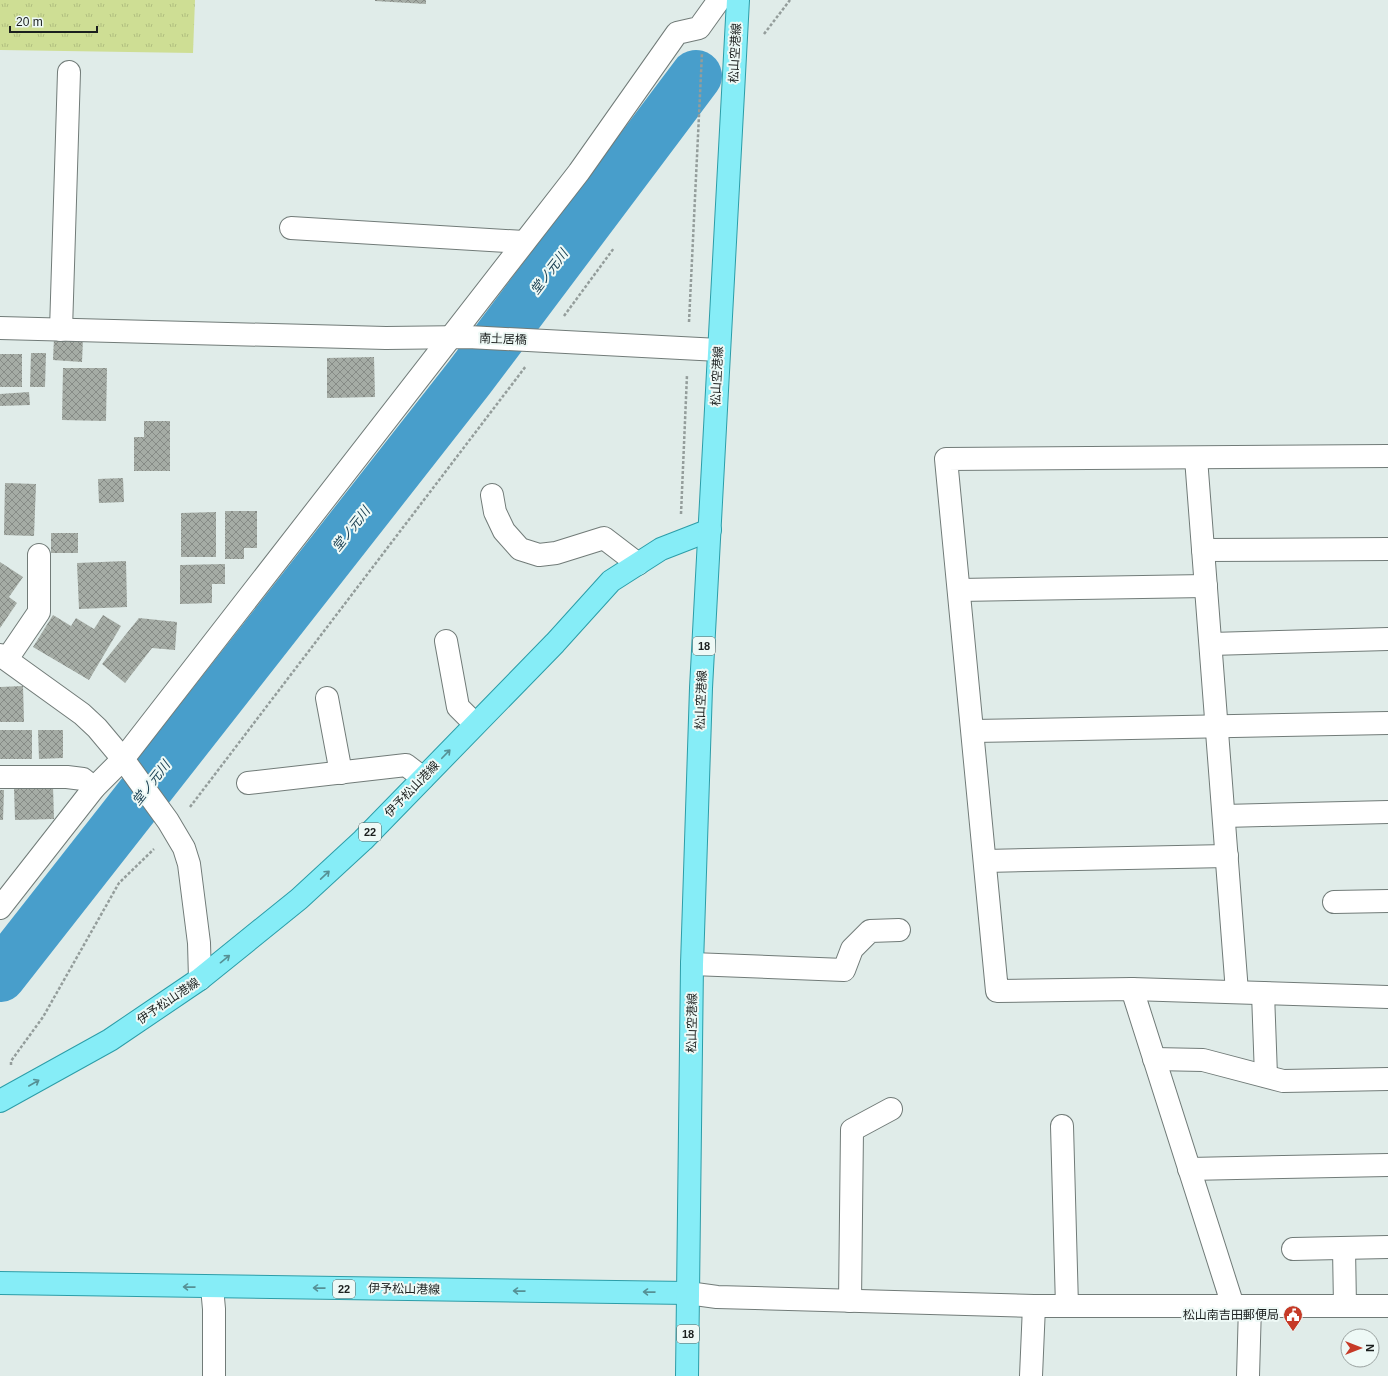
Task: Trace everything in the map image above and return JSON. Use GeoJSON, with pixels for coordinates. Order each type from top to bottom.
{"type":"FeatureCollection","features":[{"type":"Feature","properties":{"kind":"main road","name":"松山空港線"},"geometry":{"type":"LineString","coordinates":[[687,1376],[692,964],[701,688],[738,0]]}},
{"type":"Feature","properties":{"kind":"main road","name":"伊予松山港線"},"geometry":{"type":"LineString","coordinates":[[6,1098],[110,1040],[200,980],[299,899],[363,840],[555,643],[611,581],[661,549],[710,530]]}},
{"type":"Feature","properties":{"kind":"main road","name":"伊予松山港線"},"geometry":{"type":"LineString","coordinates":[[0,1283],[688,1293]]}},
{"type":"Feature","properties":{"kind":"street"},"geometry":{"type":"LineString","coordinates":[[0,908],[94,788],[125,762],[459,337],[524,242],[579,172],[677,33],[699,28],[719,0]]}},
{"type":"Feature","properties":{"kind":"street"},"geometry":{"type":"LineString","coordinates":[[61,330],[69,72]]}},
{"type":"Feature","properties":{"kind":"street"},"geometry":{"type":"LineString","coordinates":[[291,228],[524,242]]}},
{"type":"Feature","properties":{"kind":"street","name":"南土居橋"},"geometry":{"type":"LineString","coordinates":[[0,328],[386,338],[459,337],[719,350]]}},
{"type":"Feature","properties":{"kind":"street"},"geometry":{"type":"LineString","coordinates":[[1388,456],[946,459],[998,991],[1132,989],[1388,996]]}},
{"type":"Feature","properties":{"kind":"street"},"geometry":{"type":"LineString","coordinates":[[1196,458],[1237,992]]}},
{"type":"Feature","properties":{"kind":"street"},"geometry":{"type":"LineString","coordinates":[[492,494],[495,512],[504,531],[520,549],[539,555],[556,553],[604,538],[638,564]]}},
{"type":"Feature","properties":{"kind":"street"},"geometry":{"type":"LineString","coordinates":[[1203,550],[1388,549]]}},
{"type":"Feature","properties":{"kind":"street"},"geometry":{"type":"LineString","coordinates":[[39,555],[39,612],[3,657],[82,714],[97,728],[125,762],[170,825],[184,848],[189,864],[193,887],[200,980]]}},
{"type":"Feature","properties":{"kind":"street"},"geometry":{"type":"LineString","coordinates":[[959,590],[1206,586]]}},
{"type":"Feature","properties":{"kind":"street"},"geometry":{"type":"LineString","coordinates":[[1210,644],[1388,639]]}},
{"type":"Feature","properties":{"kind":"street"},"geometry":{"type":"LineString","coordinates":[[446,642],[458,707],[475,724]]}},
{"type":"Feature","properties":{"kind":"street"},"geometry":{"type":"LineString","coordinates":[[327,698],[341,773]]}},
{"type":"Feature","properties":{"kind":"street"},"geometry":{"type":"LineString","coordinates":[[972,731],[1388,723]]}},
{"type":"Feature","properties":{"kind":"street"},"geometry":{"type":"LineString","coordinates":[[248,783],[406,765],[423,778]]}},
{"type":"Feature","properties":{"kind":"street"},"geometry":{"type":"LineString","coordinates":[[0,777],[67,777],[83,779],[94,788]]}},
{"type":"Feature","properties":{"kind":"street"},"geometry":{"type":"LineString","coordinates":[[1224,816],[1388,812]]}},
{"type":"Feature","properties":{"kind":"street"},"geometry":{"type":"LineString","coordinates":[[985,861],[1227,856]]}},
{"type":"Feature","properties":{"kind":"street"},"geometry":{"type":"LineString","coordinates":[[1334,902],[1388,901]]}},
{"type":"Feature","properties":{"kind":"street"},"geometry":{"type":"LineString","coordinates":[[692,964],[844,970],[852,949],[870,931],[899,930]]}},
{"type":"Feature","properties":{"kind":"street"},"geometry":{"type":"LineString","coordinates":[[1132,989],[1189,1169],[1242,1306],[1248,1376]]}},
{"type":"Feature","properties":{"kind":"street"},"geometry":{"type":"LineString","coordinates":[[1263,993],[1266,1076]]}},
{"type":"Feature","properties":{"kind":"street"},"geometry":{"type":"LineString","coordinates":[[1154,1059],[1203,1060],[1283,1081],[1388,1078]]}},
{"type":"Feature","properties":{"kind":"street"},"geometry":{"type":"LineString","coordinates":[[850,1302],[852,1130],[891,1109]]}},
{"type":"Feature","properties":{"kind":"street"},"geometry":{"type":"LineString","coordinates":[[1062,1126],[1067,1306]]}},
{"type":"Feature","properties":{"kind":"street"},"geometry":{"type":"LineString","coordinates":[[1189,1169],[1388,1165]]}},
{"type":"Feature","properties":{"kind":"street"},"geometry":{"type":"LineString","coordinates":[[1293,1249],[1388,1247]]}},
{"type":"Feature","properties":{"kind":"street"},"geometry":{"type":"LineString","coordinates":[[1344,1248],[1345,1306]]}},
{"type":"Feature","properties":{"kind":"street"},"geometry":{"type":"LineString","coordinates":[[212,1287],[214,1310],[214,1376]]}},
{"type":"Feature","properties":{"kind":"street"},"geometry":{"type":"LineString","coordinates":[[688,1293],[717,1298],[1034,1306],[1388,1306]]}},
{"type":"Feature","properties":{"kind":"street"},"geometry":{"type":"LineString","coordinates":[[1031,1376],[1034,1306]]}},
{"type":"Feature","properties":{"kind":"path"},"geometry":{"type":"LineString","coordinates":[[6,1098],[11,1061],[43,1017],[119,883],[170,825],[614,248]]}},
{"type":"Feature","properties":{"kind":"green space"},"geometry":{"type":"Polygon","coordinates":[[[0,0],[195,0],[193,53],[0,50],[0,0]]]}},
{"type":"Feature","properties":{"kind":"building"},"geometry":{"type":"Polygon","coordinates":[[[426,0],[426,4],[375,1],[426,0]]]}},
{"type":"Feature","properties":{"kind":"building"},"geometry":{"type":"Polygon","coordinates":[[[54,338],[83,339],[82,362],[53,360],[54,338]]]}},
{"type":"Feature","properties":{"kind":"building"},"geometry":{"type":"Polygon","coordinates":[[[31,353],[46,353],[45,387],[30,387],[31,353]]]}},
{"type":"Feature","properties":{"kind":"building"},"geometry":{"type":"Polygon","coordinates":[[[0,354],[22,354],[22,387],[0,387],[0,354]]]}},
{"type":"Feature","properties":{"kind":"building"},"geometry":{"type":"Polygon","coordinates":[[[374,357],[375,397],[327,398],[327,358],[374,357]]]}},
{"type":"Feature","properties":{"kind":"building"},"geometry":{"type":"Polygon","coordinates":[[[63,368],[107,368],[106,421],[62,420],[63,368]]]}},
{"type":"Feature","properties":{"kind":"building"},"geometry":{"type":"Polygon","coordinates":[[[29,392],[30,405],[0,406],[0,394],[29,392]]]}},
{"type":"Feature","properties":{"kind":"building"},"geometry":{"type":"Polygon","coordinates":[[[144,421],[170,421],[170,471],[134,471],[134,437],[144,437],[144,421]]]}},
{"type":"Feature","properties":{"kind":"building"},"geometry":{"type":"Polygon","coordinates":[[[123,478],[124,502],[99,503],[98,479],[123,478]]]}},
{"type":"Feature","properties":{"kind":"building"},"geometry":{"type":"Polygon","coordinates":[[[5,483],[36,484],[34,536],[4,535],[5,483]]]}},
{"type":"Feature","properties":{"kind":"building"},"geometry":{"type":"Polygon","coordinates":[[[225,511],[257,511],[257,548],[244,548],[244,559],[225,559],[225,511]]]}},
{"type":"Feature","properties":{"kind":"building"},"geometry":{"type":"Polygon","coordinates":[[[216,512],[216,557],[181,557],[181,513],[216,512]]]}},
{"type":"Feature","properties":{"kind":"building"},"geometry":{"type":"Polygon","coordinates":[[[51,533],[78,533],[78,553],[51,553],[51,533]]]}},
{"type":"Feature","properties":{"kind":"building"},"geometry":{"type":"Polygon","coordinates":[[[126,561],[127,607],[79,609],[77,563],[126,561]]]}},
{"type":"Feature","properties":{"kind":"building"},"geometry":{"type":"Polygon","coordinates":[[[0,562],[23,577],[9,597],[17,603],[0,628],[0,562]]]}},
{"type":"Feature","properties":{"kind":"building"},"geometry":{"type":"Polygon","coordinates":[[[225,564],[225,584],[212,584],[212,603],[180,604],[180,565],[225,564]]]}},
{"type":"Feature","properties":{"kind":"building"},"geometry":{"type":"Polygon","coordinates":[[[53,615],[71,626],[76,618],[94,629],[103,615],[121,626],[89,680],[33,647],[53,615]]]}},
{"type":"Feature","properties":{"kind":"building"},"geometry":{"type":"Polygon","coordinates":[[[139,618],[177,622],[175,650],[152,648],[125,683],[102,664],[139,618]]]}},
{"type":"Feature","properties":{"kind":"building"},"geometry":{"type":"Polygon","coordinates":[[[23,686],[24,722],[0,722],[0,687],[23,686]]]}},
{"type":"Feature","properties":{"kind":"building"},"geometry":{"type":"Polygon","coordinates":[[[0,730],[32,730],[32,759],[0,759],[0,730]]]}},
{"type":"Feature","properties":{"kind":"building"},"geometry":{"type":"Polygon","coordinates":[[[38,730],[63,730],[63,758],[39,759],[38,730]]]}},
{"type":"Feature","properties":{"kind":"building"},"geometry":{"type":"Polygon","coordinates":[[[53,786],[54,819],[15,820],[14,787],[53,786]]]}},
{"type":"Feature","properties":{"kind":"building"},"geometry":{"type":"Polygon","coordinates":[[[0,790],[4,790],[3,820],[0,820],[0,790]]]}},
{"type":"Feature","properties":{"kind":"waterway","name":"堂ノ元川"},"geometry":{"type":"LineString","coordinates":[[0,976],[469,378],[696,76]]}},
{"type":"Feature","properties":{"kind":"place","name":"松山南吉田郵便局"},"geometry":{"type":"Point","coordinates":[1293,1332]}}]}
